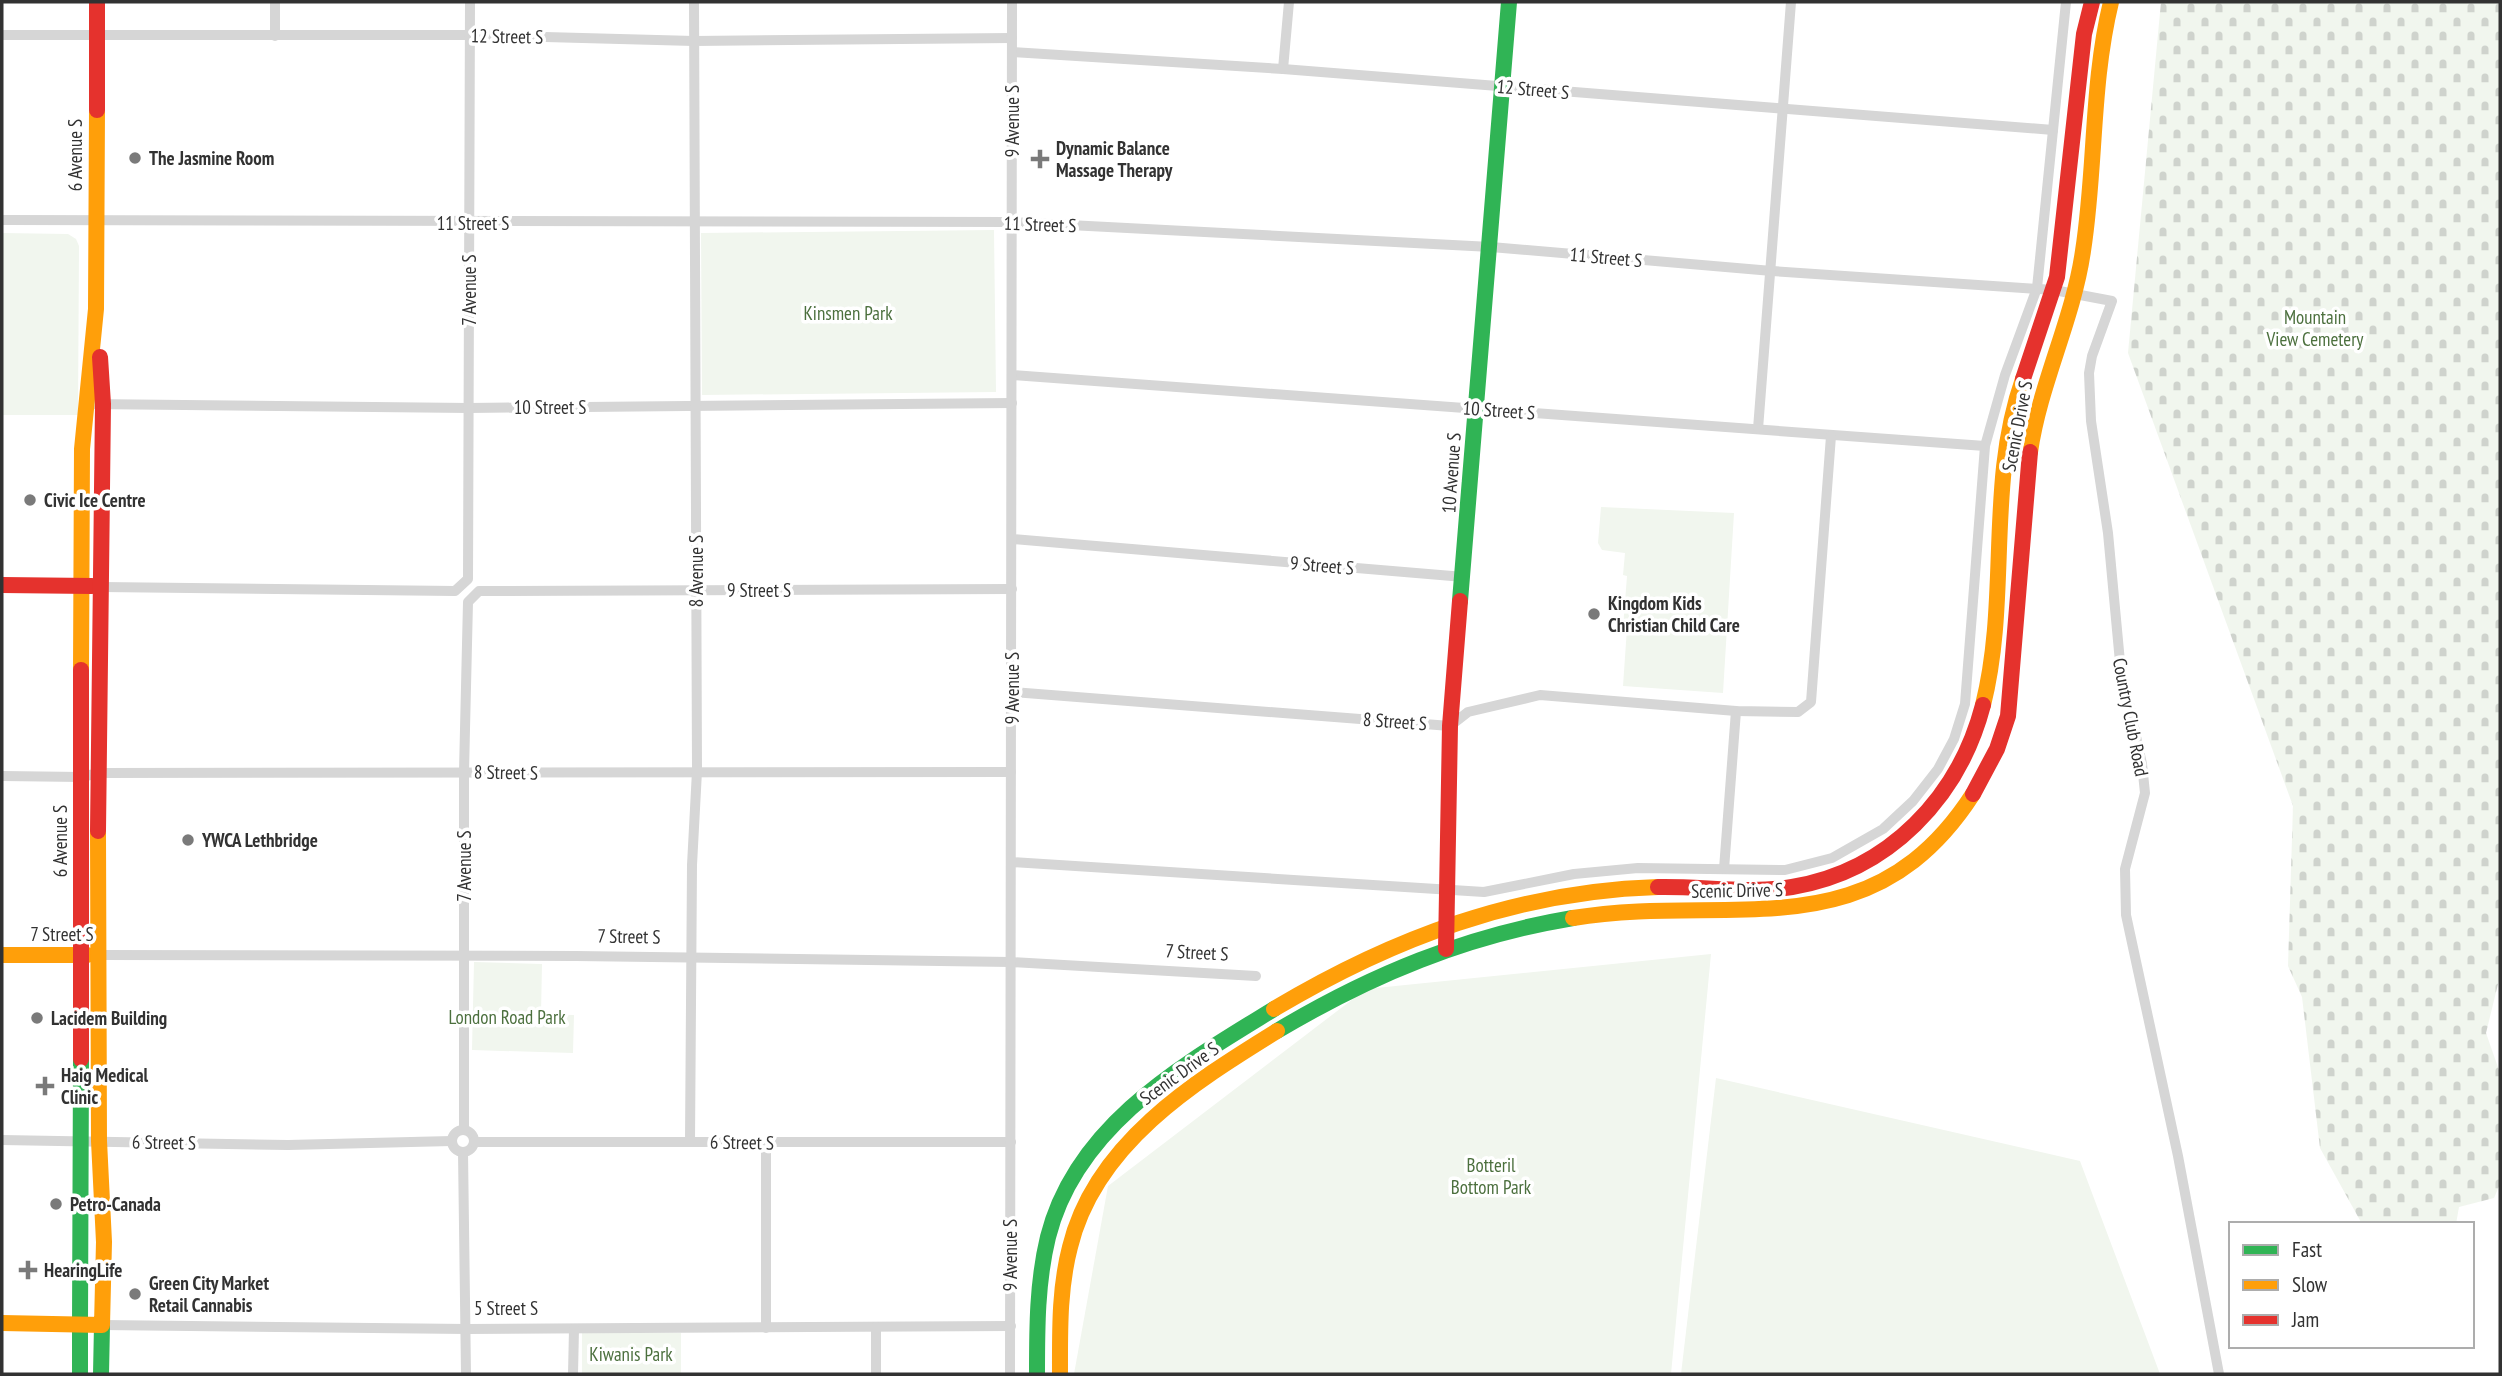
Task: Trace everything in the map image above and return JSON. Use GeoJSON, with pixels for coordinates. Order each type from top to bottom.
{"type":"FeatureCollection","features":[{"type":"Feature","properties":{"kind":"main road","name":"6 Avenue S"},"geometry":{"type":"LineString","coordinates":[[97,2],[96,404],[102,587],[97,955],[99,1141],[104,1242],[101,1374]]}},
{"type":"Feature","properties":{"kind":"main road","name":"10 Avenue S"},"geometry":{"type":"LineString","coordinates":[[1446,948],[1450,726],[1492,247],[1510,2]]}},
{"type":"Feature","properties":{"kind":"main road","name":"Scenic Drive S"},"geometry":{"type":"LineString","coordinates":[[1037,1374],[1040,1283],[1051,1228],[1065,1192],[1094,1145],[1125,1109],[1157,1083],[1307,987],[1353,962],[1446,922],[1518,904],[1593,892],[1681,887],[1793,887],[1842,872],[1879,855],[1928,812],[1967,756],[1989,691],[2006,446],[2025,367],[2054,290],[2084,34],[2092,2]]}},
{"type":"Feature","properties":{"kind":"main road","name":"Scenic Drive S"},"geometry":{"type":"LineString","coordinates":[[1060,1374],[1062,1291],[1070,1245],[1084,1206],[1110,1162],[1142,1126],[1185,1091],[1288,1022],[1378,973],[1446,948],[1496,934],[1585,916],[1672,912],[1768,913],[1832,902],[1890,877],[1923,854],[1944,832],[1973,793],[2003,737],[2011,685],[2032,434],[2056,346],[2075,294],[2083,249],[2100,48],[2111,2]]}},
{"type":"Feature","properties":{"kind":"main road","name":"6 Avenue S"},"geometry":{"type":"LineString","coordinates":[[80,1374],[82,449],[96,404]]}},
{"type":"Feature","properties":{"kind":"main road"},"geometry":{"type":"LineString","coordinates":[[2,585],[102,587]]}},
{"type":"Feature","properties":{"kind":"main road","name":"7 Street S"},"geometry":{"type":"LineString","coordinates":[[2,955],[97,955]]}},
{"type":"Feature","properties":{"kind":"main road","name":"5 Street S"},"geometry":{"type":"LineString","coordinates":[[2,1323],[102,1325]]}},
{"type":"Feature","properties":{"kind":"street"},"geometry":{"type":"LineString","coordinates":[[275,2],[275,36]]}},
{"type":"Feature","properties":{"kind":"street","name":"7 Avenue S"},"geometry":{"type":"LineString","coordinates":[[102,587],[455,591],[468,579],[470,2]]}},
{"type":"Feature","properties":{"kind":"street","name":"8 Avenue S"},"geometry":{"type":"LineString","coordinates":[[690,1141],[691,958],[697,771],[694,2]]}},
{"type":"Feature","properties":{"kind":"street","name":"9 Avenue S"},"geometry":{"type":"LineString","coordinates":[[1010,1374],[1012,2]]}},
{"type":"Feature","properties":{"kind":"street"},"geometry":{"type":"LineString","coordinates":[[1283,69],[1289,2]]}},
{"type":"Feature","properties":{"kind":"street"},"geometry":{"type":"LineString","coordinates":[[1758,429],[1791,2]]}},
{"type":"Feature","properties":{"kind":"street","name":"Scenic Drive S"},"geometry":{"type":"LineString","coordinates":[[1012,862],[1484,892],[1573,874],[1638,868],[1785,870],[1841,854],[1883,829],[1913,801],[1938,769],[1954,739],[1965,704],[1985,446],[2005,375],[2037,288],[2066,2]]}},
{"type":"Feature","properties":{"kind":"street","name":"12 Street S"},"geometry":{"type":"LineString","coordinates":[[2,35],[470,35],[695,41],[1012,38]]}},
{"type":"Feature","properties":{"kind":"street","name":"12 Street S"},"geometry":{"type":"LineString","coordinates":[[1012,52],[1283,69],[2053,130]]}},
{"type":"Feature","properties":{"kind":"street","name":"11 Street S"},"geometry":{"type":"LineString","coordinates":[[2,220],[1012,222],[1492,247],[1772,271],[2037,288],[2075,294]]}},
{"type":"Feature","properties":{"kind":"street","name":"Country Club Road"},"geometry":{"type":"LineString","coordinates":[[2075,294],[2112,301],[2092,356],[2089,373],[2091,421],[2108,533],[2120,662],[2141,764],[2144,793],[2125,869],[2126,915],[2178,1156],[2218,1374]]}},
{"type":"Feature","properties":{"kind":"street","name":"10 Street S"},"geometry":{"type":"LineString","coordinates":[[1012,375],[1985,446]]}},
{"type":"Feature","properties":{"kind":"street","name":"10 Street S"},"geometry":{"type":"LineString","coordinates":[[96,404],[469,408],[1012,403]]}},
{"type":"Feature","properties":{"kind":"street","name":"8 Street S"},"geometry":{"type":"LineString","coordinates":[[1012,692],[1450,726],[1468,712],[1540,695],[1735,711],[1791,714],[1801,711],[1811,702],[1831,436]]}},
{"type":"Feature","properties":{"kind":"street","name":"9 Street S"},"geometry":{"type":"LineString","coordinates":[[1012,539],[1464,577]]}},
{"type":"Feature","properties":{"kind":"street","name":"9 Street S"},"geometry":{"type":"LineString","coordinates":[[468,602],[479,591],[1012,589]]}},
{"type":"Feature","properties":{"kind":"street","name":"7 Avenue S"},"geometry":{"type":"LineString","coordinates":[[464,1130],[464,772],[468,602]]}},
{"type":"Feature","properties":{"kind":"street"},"geometry":{"type":"LineString","coordinates":[[1724,869],[1735,711]]}},
{"type":"Feature","properties":{"kind":"street","name":"8 Street S"},"geometry":{"type":"LineString","coordinates":[[2,776],[81,778],[99,773],[1012,772]]}},
{"type":"Feature","properties":{"kind":"street","name":"7 Street S"},"geometry":{"type":"LineString","coordinates":[[97,955],[1011,962],[1256,976]]}},
{"type":"Feature","properties":{"kind":"street"},"geometry":{"type":"LineString","coordinates":[[464,1130],[471,1133],[474,1142],[470,1150],[463,1152],[454,1148],[452,1141],[454,1134],[464,1130]]}},
{"type":"Feature","properties":{"kind":"street","name":"6 Street S"},"geometry":{"type":"LineString","coordinates":[[2,1140],[288,1145],[452,1141]]}},
{"type":"Feature","properties":{"kind":"street","name":"6 Street S"},"geometry":{"type":"LineString","coordinates":[[474,1142],[1011,1142]]}},
{"type":"Feature","properties":{"kind":"street"},"geometry":{"type":"LineString","coordinates":[[766,1143],[766,1328]]}},
{"type":"Feature","properties":{"kind":"street"},"geometry":{"type":"LineString","coordinates":[[463,1152],[466,1374]]}},
{"type":"Feature","properties":{"kind":"street","name":"5 Street S"},"geometry":{"type":"LineString","coordinates":[[102,1325],[467,1329],[1011,1326]]}},
{"type":"Feature","properties":{"kind":"street"},"geometry":{"type":"LineString","coordinates":[[876,1327],[876,1374]]}},
{"type":"Feature","properties":{"kind":"street"},"geometry":{"type":"LineString","coordinates":[[573,1374],[574,1329]]}},
{"type":"Feature","properties":{"kind":"green space","name":"Mountain View Cemetery"},"geometry":{"type":"Polygon","coordinates":[[[2161,2],[2500,2],[2500,976],[2486,1033],[2500,1073],[2500,1184],[2494,1198],[2459,1207],[2456,1222],[2361,1222],[2320,1148],[2302,997],[2288,966],[2293,806],[2128,353],[2161,2]]]}},
{"type":"Feature","properties":{"kind":"green space","name":"Kinsmen Park"},"geometry":{"type":"Polygon","coordinates":[[[994,230],[996,392],[702,395],[701,233],[994,230]]]}},
{"type":"Feature","properties":{"kind":"green space"},"geometry":{"type":"Polygon","coordinates":[[[2,233],[68,234],[76,239],[79,246],[78,415],[2,415],[2,233]]]}},
{"type":"Feature","properties":{"kind":"green space"},"geometry":{"type":"Polygon","coordinates":[[[1601,507],[1734,513],[1723,693],[1623,686],[1627,628],[1623,628],[1627,576],[1623,575],[1625,553],[1602,550],[1598,543],[1601,507]]]}},
{"type":"Feature","properties":{"kind":"green space","name":"Botteril Bottom Park"},"geometry":{"type":"Polygon","coordinates":[[[1711,954],[1671,1374],[1074,1374],[1108,1186],[1366,989],[1711,954]]]}},
{"type":"Feature","properties":{"kind":"green space","name":"London Road Park"},"geometry":{"type":"Polygon","coordinates":[[[474,962],[542,964],[541,1014],[574,1015],[573,1053],[472,1050],[474,962]]]}},
{"type":"Feature","properties":{"kind":"green space"},"geometry":{"type":"Polygon","coordinates":[[[1716,1078],[2080,1161],[2160,1374],[1681,1374],[1716,1078]]]}},
{"type":"Feature","properties":{"kind":"green space","name":"Kiwanis Park"},"geometry":{"type":"Polygon","coordinates":[[[582,1333],[681,1333],[681,1374],[582,1374],[582,1333]]]}},
{"type":"Feature","properties":{"kind":"traffic: fast"},"geometry":{"type":"LineString","coordinates":[[1460,601],[1509,2]]}},
{"type":"Feature","properties":{"kind":"traffic: fast"},"geometry":{"type":"LineString","coordinates":[[1277,1031],[1348,992],[1420,960],[1494,935],[1573,918]]}},
{"type":"Feature","properties":{"kind":"traffic: fast"},"geometry":{"type":"LineString","coordinates":[[1037,1374],[1038,1305],[1044,1254],[1062,1197],[1082,1162],[1108,1130],[1137,1102],[1204,1052],[1274,1009]]}},
{"type":"Feature","properties":{"kind":"traffic: fast"},"geometry":{"type":"LineString","coordinates":[[80,1324],[81,1059]]}},
{"type":"Feature","properties":{"kind":"traffic: fast"},"geometry":{"type":"LineString","coordinates":[[80,1324],[80,1374]]}},
{"type":"Feature","properties":{"kind":"traffic: fast"},"geometry":{"type":"LineString","coordinates":[[101,1374],[102,1325]]}},
{"type":"Feature","properties":{"kind":"traffic: slow"},"geometry":{"type":"LineString","coordinates":[[2030,452],[2041,401],[2072,302],[2083,251],[2100,64],[2111,2]]}},
{"type":"Feature","properties":{"kind":"traffic: slow"},"geometry":{"type":"LineString","coordinates":[[81,670],[82,449],[96,309],[97,110]]}},
{"type":"Feature","properties":{"kind":"traffic: slow"},"geometry":{"type":"LineString","coordinates":[[1983,705],[1995,624],[2005,459],[2023,379]]}},
{"type":"Feature","properties":{"kind":"traffic: slow"},"geometry":{"type":"LineString","coordinates":[[1573,918],[1630,912],[1792,907],[1842,897],[1888,878],[1932,844],[1973,794]]}},
{"type":"Feature","properties":{"kind":"traffic: slow"},"geometry":{"type":"LineString","coordinates":[[2,1323],[102,1325],[104,1242],[99,1141],[98,831]]}},
{"type":"Feature","properties":{"kind":"traffic: slow"},"geometry":{"type":"LineString","coordinates":[[1274,1009],[1365,961],[1458,923],[1556,898],[1606,890],[1658,887]]}},
{"type":"Feature","properties":{"kind":"traffic: slow"},"geometry":{"type":"LineString","coordinates":[[2,955],[87,955]]}},
{"type":"Feature","properties":{"kind":"traffic: slow"},"geometry":{"type":"LineString","coordinates":[[1060,1374],[1061,1310],[1066,1263],[1083,1210],[1101,1177],[1124,1147],[1181,1095],[1277,1031]]}},
{"type":"Feature","properties":{"kind":"traffic: jam"},"geometry":{"type":"LineString","coordinates":[[97,2],[97,110]]}},
{"type":"Feature","properties":{"kind":"traffic: jam"},"geometry":{"type":"LineString","coordinates":[[2023,379],[2057,277],[2084,34],[2092,2]]}},
{"type":"Feature","properties":{"kind":"traffic: jam"},"geometry":{"type":"LineString","coordinates":[[98,831],[103,404],[100,357]]}},
{"type":"Feature","properties":{"kind":"traffic: jam"},"geometry":{"type":"LineString","coordinates":[[1973,794],[1997,749],[2008,716],[2030,452]]}},
{"type":"Feature","properties":{"kind":"traffic: jam"},"geometry":{"type":"LineString","coordinates":[[2,585],[92,586]]}},
{"type":"Feature","properties":{"kind":"traffic: jam"},"geometry":{"type":"LineString","coordinates":[[1446,949],[1450,726],[1460,601]]}},
{"type":"Feature","properties":{"kind":"traffic: jam"},"geometry":{"type":"LineString","coordinates":[[81,670],[81,1059]]}},
{"type":"Feature","properties":{"kind":"traffic: jam"},"geometry":{"type":"LineString","coordinates":[[1658,887],[1775,889],[1827,878],[1859,865],[1889,847],[1938,799],[1957,770],[1972,739],[1983,705]]}},
{"type":"Feature","properties":{"kind":"place","name":"The Jasmine Room"},"geometry":{"type":"Point","coordinates":[135,158]}},
{"type":"Feature","properties":{"kind":"place","name":"Dynamic Balance Massage Therapy"},"geometry":{"type":"Point","coordinates":[1040,159]}},
{"type":"Feature","properties":{"kind":"place","name":"Civic Ice Centre"},"geometry":{"type":"Point","coordinates":[30,500]}},
{"type":"Feature","properties":{"kind":"place","name":"Kingdom Kids Christian Child Care"},"geometry":{"type":"Point","coordinates":[1594,614]}},
{"type":"Feature","properties":{"kind":"place","name":"YWCA Lethbridge"},"geometry":{"type":"Point","coordinates":[188,840]}},
{"type":"Feature","properties":{"kind":"place","name":"Lacidem Building"},"geometry":{"type":"Point","coordinates":[37,1018]}},
{"type":"Feature","properties":{"kind":"place","name":"Haig Medical Clinic"},"geometry":{"type":"Point","coordinates":[45,1086]}},
{"type":"Feature","properties":{"kind":"place","name":"Petro-Canada"},"geometry":{"type":"Point","coordinates":[56,1204]}},
{"type":"Feature","properties":{"kind":"place","name":"HearingLife"},"geometry":{"type":"Point","coordinates":[28,1270]}},
{"type":"Feature","properties":{"kind":"place","name":"Green City Market Retail Cannabis"},"geometry":{"type":"Point","coordinates":[135,1294]}}]}
